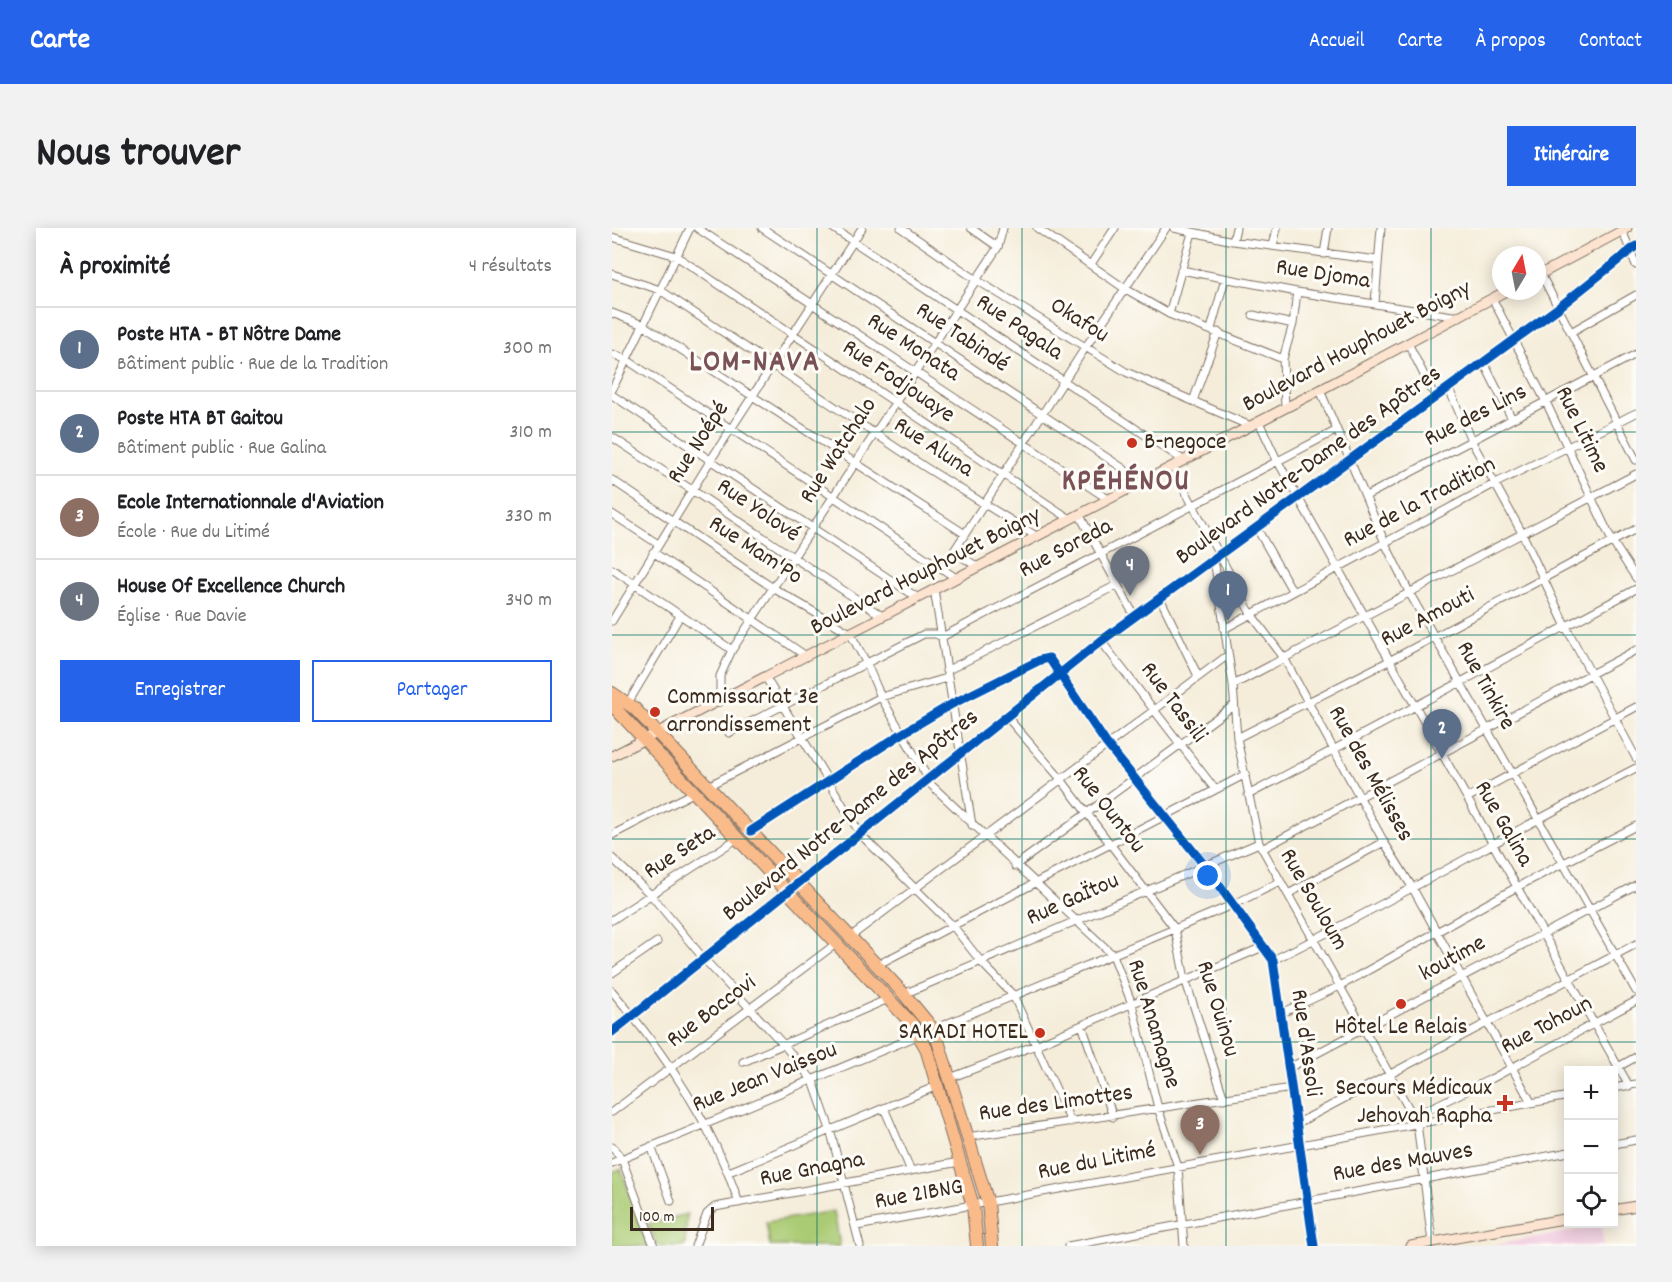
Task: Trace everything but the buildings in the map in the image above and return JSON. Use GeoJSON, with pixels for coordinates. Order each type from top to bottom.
{"type":"FeatureCollection","features":[{"type":"Feature","properties":{"kind":"highway"},"geometry":{"type":"LineString","coordinates":[[612,693],[628,703],[650,736],[695,792],[837,943],[918,1034],[926,1048],[973,1206],[978,1246]]}},
{"type":"Feature","properties":{"kind":"highway"},"geometry":{"type":"LineString","coordinates":[[612,705],[708,786],[904,994],[932,1028],[950,1078],[988,1203],[992,1246]]}},
{"type":"Feature","properties":{"kind":"street"},"geometry":{"type":"LineString","coordinates":[[690,228],[612,392],[918,598]]}},
{"type":"Feature","properties":{"kind":"street","name":"Rue Monata"},"geometry":{"type":"LineString","coordinates":[[697,228],[1108,499]]}},
{"type":"Feature","properties":{"kind":"street","name":"Rue Tabindé"},"geometry":{"type":"LineString","coordinates":[[762,228],[1124,469],[1135,485]]}},
{"type":"Feature","properties":{"kind":"street","name":"Rue Pagala"},"geometry":{"type":"LineString","coordinates":[[832,228],[1183,460]]}},
{"type":"Feature","properties":{"kind":"street","name":"Rue Noépé"},"geometry":{"type":"LineString","coordinates":[[613,618],[712,458],[862,228]]}},
{"type":"Feature","properties":{"kind":"street","name":"Okafou"},"geometry":{"type":"LineString","coordinates":[[901,228],[975,279],[1135,377],[1248,425]]}},
{"type":"Feature","properties":{"kind":"street"},"geometry":{"type":"LineString","coordinates":[[971,228],[998,247]]}},
{"type":"Feature","properties":{"kind":"street","name":"Rue Watchalo"},"geometry":{"type":"LineString","coordinates":[[720,700],[720,676],[732,650],[933,342],[998,247],[1003,228]]}},
{"type":"Feature","properties":{"kind":"street"},"geometry":{"type":"LineString","coordinates":[[1037,228],[1124,288],[1169,314],[1283,359]]}},
{"type":"Feature","properties":{"kind":"street"},"geometry":{"type":"LineString","coordinates":[[1091,264],[1115,228]]}},
{"type":"Feature","properties":{"kind":"street"},"geometry":{"type":"LineString","coordinates":[[942,568],[985,506],[1124,288],[1166,228]]}},
{"type":"Feature","properties":{"kind":"street"},"geometry":{"type":"LineString","coordinates":[[1174,228],[1233,241],[1377,260]]}},
{"type":"Feature","properties":{"kind":"street"},"geometry":{"type":"LineString","coordinates":[[1233,241],[1236,228]]}},
{"type":"Feature","properties":{"kind":"street"},"geometry":{"type":"LineString","coordinates":[[1274,246],[1277,228]]}},
{"type":"Feature","properties":{"kind":"street"},"geometry":{"type":"LineString","coordinates":[[1324,254],[1328,228]]}},
{"type":"Feature","properties":{"kind":"street"},"geometry":{"type":"LineString","coordinates":[[1375,303],[1381,228]]}},
{"type":"Feature","properties":{"kind":"street"},"geometry":{"type":"LineString","coordinates":[[1546,271],[1624,229],[1636,265]]}},
{"type":"Feature","properties":{"kind":"street"},"geometry":{"type":"LineString","coordinates":[[1169,314],[1192,233]]}},
{"type":"Feature","properties":{"kind":"street","name":"Rue Fodjouaye"},"geometry":{"type":"LineString","coordinates":[[612,237],[676,256],[894,403],[1004,475],[1074,517]]}},
{"type":"Feature","properties":{"kind":"street","name":"Boulevard Notre-Dame des Apôtres"},"geometry":{"type":"LineString","coordinates":[[612,1032],[1101,641],[1449,389],[1558,308],[1632,248]]}},
{"type":"Feature","properties":{"kind":"street","name":"Rue Djoma"},"geometry":{"type":"LineString","coordinates":[[1181,270],[1298,292],[1459,317]]}},
{"type":"Feature","properties":{"kind":"street","name":"Rue Aluna"},"geometry":{"type":"LineString","coordinates":[[612,274],[660,290],[985,506],[1036,537]]}},
{"type":"Feature","properties":{"kind":"street"},"geometry":{"type":"LineString","coordinates":[[1193,401],[1226,279]]}},
{"type":"Feature","properties":{"kind":"street"},"geometry":{"type":"LineString","coordinates":[[1546,287],[1636,460]]}},
{"type":"Feature","properties":{"kind":"street"},"geometry":{"type":"LineString","coordinates":[[1285,407],[1283,359],[1293,324],[1298,292]]}},
{"type":"Feature","properties":{"kind":"street"},"geometry":{"type":"LineString","coordinates":[[1571,332],[1636,295]]}},
{"type":"Feature","properties":{"kind":"street","name":"Boulevard Houphouet Boigny"},"geometry":{"type":"LineString","coordinates":[[612,756],[766,678],[1248,425],[1259,422],[1492,298]]}},
{"type":"Feature","properties":{"kind":"street","name":"Rue Litime"},"geometry":{"type":"LineString","coordinates":[[1493,300],[1546,402],[1612,541],[1636,578]]}},
{"type":"Feature","properties":{"kind":"street"},"geometry":{"type":"LineString","coordinates":[[612,313],[643,325],[965,534]]}},
{"type":"Feature","properties":{"kind":"street"},"geometry":{"type":"LineString","coordinates":[[1253,315],[1293,324]]}},
{"type":"Feature","properties":{"kind":"street"},"geometry":{"type":"LineString","coordinates":[[1408,343],[1435,397]]}},
{"type":"Feature","properties":{"kind":"street"},"geometry":{"type":"LineString","coordinates":[[612,354],[627,360],[732,428],[956,578]]}},
{"type":"Feature","properties":{"kind":"street","name":"Rue des Lins"},"geometry":{"type":"LineString","coordinates":[[1366,496],[1636,354]]}},
{"type":"Feature","properties":{"kind":"street"},"geometry":{"type":"LineString","coordinates":[[1484,363],[1512,419]]}},
{"type":"Feature","properties":{"kind":"street"},"geometry":{"type":"LineString","coordinates":[[1449,389],[1471,440],[1522,533],[1566,627],[1636,758]]}},
{"type":"Feature","properties":{"kind":"street","name":"Rue Tinkire"},"geometry":{"type":"LineString","coordinates":[[1320,390],[1385,543],[1410,594],[1636,991]]}},
{"type":"Feature","properties":{"kind":"street","name":"Rue de la Tradition"},"geometry":{"type":"LineString","coordinates":[[1224,629],[1494,484],[1636,413]]}},
{"type":"Feature","properties":{"kind":"street","name":"Rue Galina"},"geometry":{"type":"LineString","coordinates":[[1259,422],[1277,460],[1617,1066]]}},
{"type":"Feature","properties":{"kind":"street","name":"Rue Soreda"},"geometry":{"type":"LineString","coordinates":[[942,637],[1337,430]]}},
{"type":"Feature","properties":{"kind":"street","name":"Rue Yolové"},"geometry":{"type":"LineString","coordinates":[[612,437],[882,616]]}},
{"type":"Feature","properties":{"kind":"street","name":"Rue des Mélisses"},"geometry":{"type":"LineString","coordinates":[[1172,466],[1216,556],[1251,614],[1284,658],[1383,842],[1438,932],[1531,1102]]}},
{"type":"Feature","properties":{"kind":"street"},"geometry":{"type":"LineString","coordinates":[[1233,685],[1636,474]]}},
{"type":"Feature","properties":{"kind":"street","name":"Rue Mam'Po"},"geometry":{"type":"LineString","coordinates":[[612,480],[773,588],[850,633]]}},
{"type":"Feature","properties":{"kind":"street"},"geometry":{"type":"LineString","coordinates":[[612,514],[658,544]]}},
{"type":"Feature","properties":{"kind":"street"},"geometry":{"type":"LineString","coordinates":[[1074,517],[1099,553],[1135,617]]}},
{"type":"Feature","properties":{"kind":"street"},"geometry":{"type":"LineString","coordinates":[[1256,527],[1293,592]]}},
{"type":"Feature","properties":{"kind":"street","name":"Rue Amouti"},"geometry":{"type":"LineString","coordinates":[[1237,738],[1389,661],[1636,529]]}},
{"type":"Feature","properties":{"kind":"street"},"geometry":{"type":"LineString","coordinates":[[653,552],[806,656]]}},
{"type":"Feature","properties":{"kind":"street"},"geometry":{"type":"LineString","coordinates":[[954,552],[978,567]]}},
{"type":"Feature","properties":{"kind":"street","name":"Rue Souloum"},"geometry":{"type":"LineString","coordinates":[[1216,556],[1233,685],[1237,738],[1260,846],[1414,1120],[1433,1244]]}},
{"type":"Feature","properties":{"kind":"street"},"geometry":{"type":"LineString","coordinates":[[612,570],[732,650]]}},
{"type":"Feature","properties":{"kind":"street"},"geometry":{"type":"LineString","coordinates":[[708,786],[880,698],[947,674],[1117,585]]}},
{"type":"Feature","properties":{"kind":"street"},"geometry":{"type":"LineString","coordinates":[[1248,795],[1636,589]]}},
{"type":"Feature","properties":{"kind":"street"},"geometry":{"type":"LineString","coordinates":[[934,590],[972,825]]}},
{"type":"Feature","properties":{"kind":"street"},"geometry":{"type":"LineString","coordinates":[[1160,598],[1198,676]]}},
{"type":"Feature","properties":{"kind":"street"},"geometry":{"type":"LineString","coordinates":[[628,703],[680,616]]}},
{"type":"Feature","properties":{"kind":"street"},"geometry":{"type":"LineString","coordinates":[[850,633],[866,662]]}},
{"type":"Feature","properties":{"kind":"street"},"geometry":{"type":"LineString","coordinates":[[729,733],[924,634],[936,634],[942,637]]}},
{"type":"Feature","properties":{"kind":"street","name":"Rue Tassili"},"geometry":{"type":"LineString","coordinates":[[1101,641],[1214,788]]}},
{"type":"Feature","properties":{"kind":"street","name":"Rue GaÏtou"},"geometry":{"type":"LineString","coordinates":[[904,994],[982,963],[1145,890],[1260,846],[1360,798],[1636,650]]}},
{"type":"Feature","properties":{"kind":"street"},"geometry":{"type":"LineString","coordinates":[[850,937],[982,835],[1228,655]]}},
{"type":"Feature","properties":{"kind":"street"},"geometry":{"type":"LineString","coordinates":[[751,831],[952,704],[1040,660],[1049,658],[1060,675]]}},
{"type":"Feature","properties":{"kind":"street","name":"Rue Anamagne"},"geometry":{"type":"LineString","coordinates":[[866,662],[880,698],[903,733],[928,780],[982,835],[1113,955],[1132,1004],[1158,1108],[1178,1167],[1184,1246]]}},
{"type":"Feature","properties":{"kind":"street","name":"Rue d'Assoli"},"geometry":{"type":"LineString","coordinates":[[1060,675],[1106,743],[1205,866],[1273,960],[1314,1246]]}},
{"type":"Feature","properties":{"kind":"street"},"geometry":{"type":"LineString","coordinates":[[766,678],[861,835],[953,926],[982,963],[1012,995],[1071,1122]]}},
{"type":"Feature","properties":{"kind":"street"},"geometry":{"type":"LineString","coordinates":[[1015,866],[1234,705]]}},
{"type":"Feature","properties":{"kind":"street"},"geometry":{"type":"LineString","coordinates":[[1467,798],[1636,707]]}},
{"type":"Feature","properties":{"kind":"street","name":"Rue Ountou"},"geometry":{"type":"LineString","coordinates":[[1007,717],[1060,778],[1175,929]]}},
{"type":"Feature","properties":{"kind":"street"},"geometry":{"type":"LineString","coordinates":[[1273,960],[1493,845],[1539,817],[1636,768]]}},
{"type":"Feature","properties":{"kind":"street"},"geometry":{"type":"LineString","coordinates":[[877,966],[1214,788],[1246,774]]}},
{"type":"Feature","properties":{"kind":"street"},"geometry":{"type":"LineString","coordinates":[[612,835],[695,792]]}},
{"type":"Feature","properties":{"kind":"street"},"geometry":{"type":"LineString","coordinates":[[1282,1013],[1340,986],[1517,887],[1565,865],[1636,826]]}},
{"type":"Feature","properties":{"kind":"street","name":"Rue Seta"},"geometry":{"type":"LineString","coordinates":[[612,920],[738,838]]}},
{"type":"Feature","properties":{"kind":"street"},"geometry":{"type":"LineString","coordinates":[[1288,894],[1383,842]]}},
{"type":"Feature","properties":{"kind":"street"},"geometry":{"type":"LineString","coordinates":[[612,858],[651,895],[704,959],[813,1081],[830,1129],[857,1226],[860,1246]]}},
{"type":"Feature","properties":{"kind":"street","name":"Rue Jean Vaissou"},"geometry":{"type":"LineString","coordinates":[[612,1163],[813,1081],[932,1028],[1175,929],[1280,882]]}},
{"type":"Feature","properties":{"kind":"street","name":"koutime"},"geometry":{"type":"LineString","coordinates":[[1289,1068],[1365,1030],[1542,932],[1636,885]]}},
{"type":"Feature","properties":{"kind":"street","name":"Rue Ouinou"},"geometry":{"type":"LineString","coordinates":[[1175,929],[1185,979],[1224,1099]]}},
{"type":"Feature","properties":{"kind":"street"},"geometry":{"type":"LineString","coordinates":[[612,973],[657,942]]}},
{"type":"Feature","properties":{"kind":"street","name":"Rue Boccovi"},"geometry":{"type":"LineString","coordinates":[[612,1112],[837,943]]}},
{"type":"Feature","properties":{"kind":"street"},"geometry":{"type":"LineString","coordinates":[[1296,1124],[1636,944]]}},
{"type":"Feature","properties":{"kind":"street"},"geometry":{"type":"LineString","coordinates":[[950,1078],[1036,1045],[1265,946]]}},
{"type":"Feature","properties":{"kind":"street"},"geometry":{"type":"LineString","coordinates":[[612,991],[633,1016],[706,1123],[729,1172],[739,1203]]}},
{"type":"Feature","properties":{"kind":"street"},"geometry":{"type":"LineString","coordinates":[[743,1062],[888,999]]}},
{"type":"Feature","properties":{"kind":"street","name":"Rue Tohoun"},"geometry":{"type":"LineString","coordinates":[[1414,1120],[1636,1001]]}},
{"type":"Feature","properties":{"kind":"street"},"geometry":{"type":"LineString","coordinates":[[1082,1025],[1113,1117]]}},
{"type":"Feature","properties":{"kind":"street"},"geometry":{"type":"LineString","coordinates":[[1618,1067],[1636,1057]]}},
{"type":"Feature","properties":{"kind":"street","name":"Rue Galina"},"geometry":{"type":"LineString","coordinates":[[1618,1067],[1632,1085]]}},
{"type":"Feature","properties":{"kind":"street"},"geometry":{"type":"LineString","coordinates":[[729,1172],[937,1086]]}},
{"type":"Feature","properties":{"kind":"street","name":"Rue des Limottes"},"geometry":{"type":"LineString","coordinates":[[967,1137],[1113,1117],[1292,1088]]}},
{"type":"Feature","properties":{"kind":"street","name":"Rue du Litimé"},"geometry":{"type":"LineString","coordinates":[[988,1203],[1414,1120],[1564,1097]]}},
{"type":"Feature","properties":{"kind":"street"},"geometry":{"type":"LineString","coordinates":[[884,1108],[911,1171]]}},
{"type":"Feature","properties":{"kind":"street"},"geometry":{"type":"LineString","coordinates":[[1618,1143],[1636,1140]]}},
{"type":"Feature","properties":{"kind":"street"},"geometry":{"type":"LineString","coordinates":[[651,1146],[672,1201]]}},
{"type":"Feature","properties":{"kind":"street"},"geometry":{"type":"LineString","coordinates":[[612,1147],[622,1159],[654,1246]]}},
{"type":"Feature","properties":{"kind":"street","name":"Rue des Mauves"},"geometry":{"type":"LineString","coordinates":[[1068,1246],[1564,1153]]}},
{"type":"Feature","properties":{"kind":"street","name":"Rue Gnagna"},"geometry":{"type":"LineString","coordinates":[[695,1246],[711,1209],[959,1162]]}},
{"type":"Feature","properties":{"kind":"street","name":"Rue 21BNG"},"geometry":{"type":"LineString","coordinates":[[857,1226],[988,1203]]}},
{"type":"Feature","properties":{"kind":"street"},"geometry":{"type":"LineString","coordinates":[[1618,1209],[1636,1206]]}},
{"type":"Feature","properties":{"kind":"street"},"geometry":{"type":"LineString","coordinates":[[1411,1246],[1433,1244],[1564,1219]]}},
{"type":"Feature","properties":{"kind":"shaded area"},"geometry":{"type":"Polygon","coordinates":[[[1601,1228],[1604,1246],[1490,1246],[1601,1228]]]}},
{"type":"Feature","properties":{"kind":"green space"},"geometry":{"type":"Polygon","coordinates":[[[621,1169],[648,1246],[612,1246],[612,1172],[621,1169]]]}},
{"type":"Feature","properties":{"kind":"green space"},"geometry":{"type":"Polygon","coordinates":[[[834,1211],[840,1246],[770,1246],[766,1222],[834,1211]]]}},
{"type":"Feature","properties":{"kind":"green space"},"geometry":{"type":"Polygon","coordinates":[[[687,1214],[685,1246],[658,1246],[648,1224],[687,1214]]]}},
{"type":"Feature","properties":{"kind":"cycle path"},"geometry":{"type":"LineString","coordinates":[[612,1032],[1101,641],[1558,308],[1636,246]]}},
{"type":"Feature","properties":{"kind":"cycle path"},"geometry":{"type":"LineString","coordinates":[[751,831],[952,704],[1040,660],[1049,658],[1106,743],[1205,866],[1273,960],[1314,1246]]}},
{"type":"Feature","properties":{"kind":"place","name":"B-negoce"},"geometry":{"type":"Point","coordinates":[1132,443]}},
{"type":"Feature","properties":{"kind":"place","name":"House Of Excellence Church"},"geometry":{"type":"Point","coordinates":[1130,596]}},
{"type":"Feature","properties":{"kind":"place","name":"Poste HTA - BT Nôtre Dame"},"geometry":{"type":"Point","coordinates":[1228,621]}},
{"type":"Feature","properties":{"kind":"place","name":"Commissariat 3e arrondissement"},"geometry":{"type":"Point","coordinates":[655,712]}},
{"type":"Feature","properties":{"kind":"place","name":"Poste HTA BT Gaitou"},"geometry":{"type":"Point","coordinates":[1442,759]}},
{"type":"Feature","properties":{"kind":"place","name":"Hôtel Le Relais"},"geometry":{"type":"Point","coordinates":[1401,1004]}},
{"type":"Feature","properties":{"kind":"place","name":"SAKADI HOTEL"},"geometry":{"type":"Point","coordinates":[1040,1033]}},
{"type":"Feature","properties":{"kind":"place","name":"Secours Médicaux Jehovah Rapha"},"geometry":{"type":"Point","coordinates":[1505,1103]}},
{"type":"Feature","properties":{"kind":"place","name":"Ecole Internationnale d'Aviation"},"geometry":{"type":"Point","coordinates":[1200,1155]}},
{"type":"Feature","properties":{"kind":"district","name":"LOM-NAVA"},"geometry":{"type":"Point","coordinates":[755,364]}},
{"type":"Feature","properties":{"kind":"district","name":"KPÉHÉNOU"},"geometry":{"type":"Point","coordinates":[1126,483]}}]}
